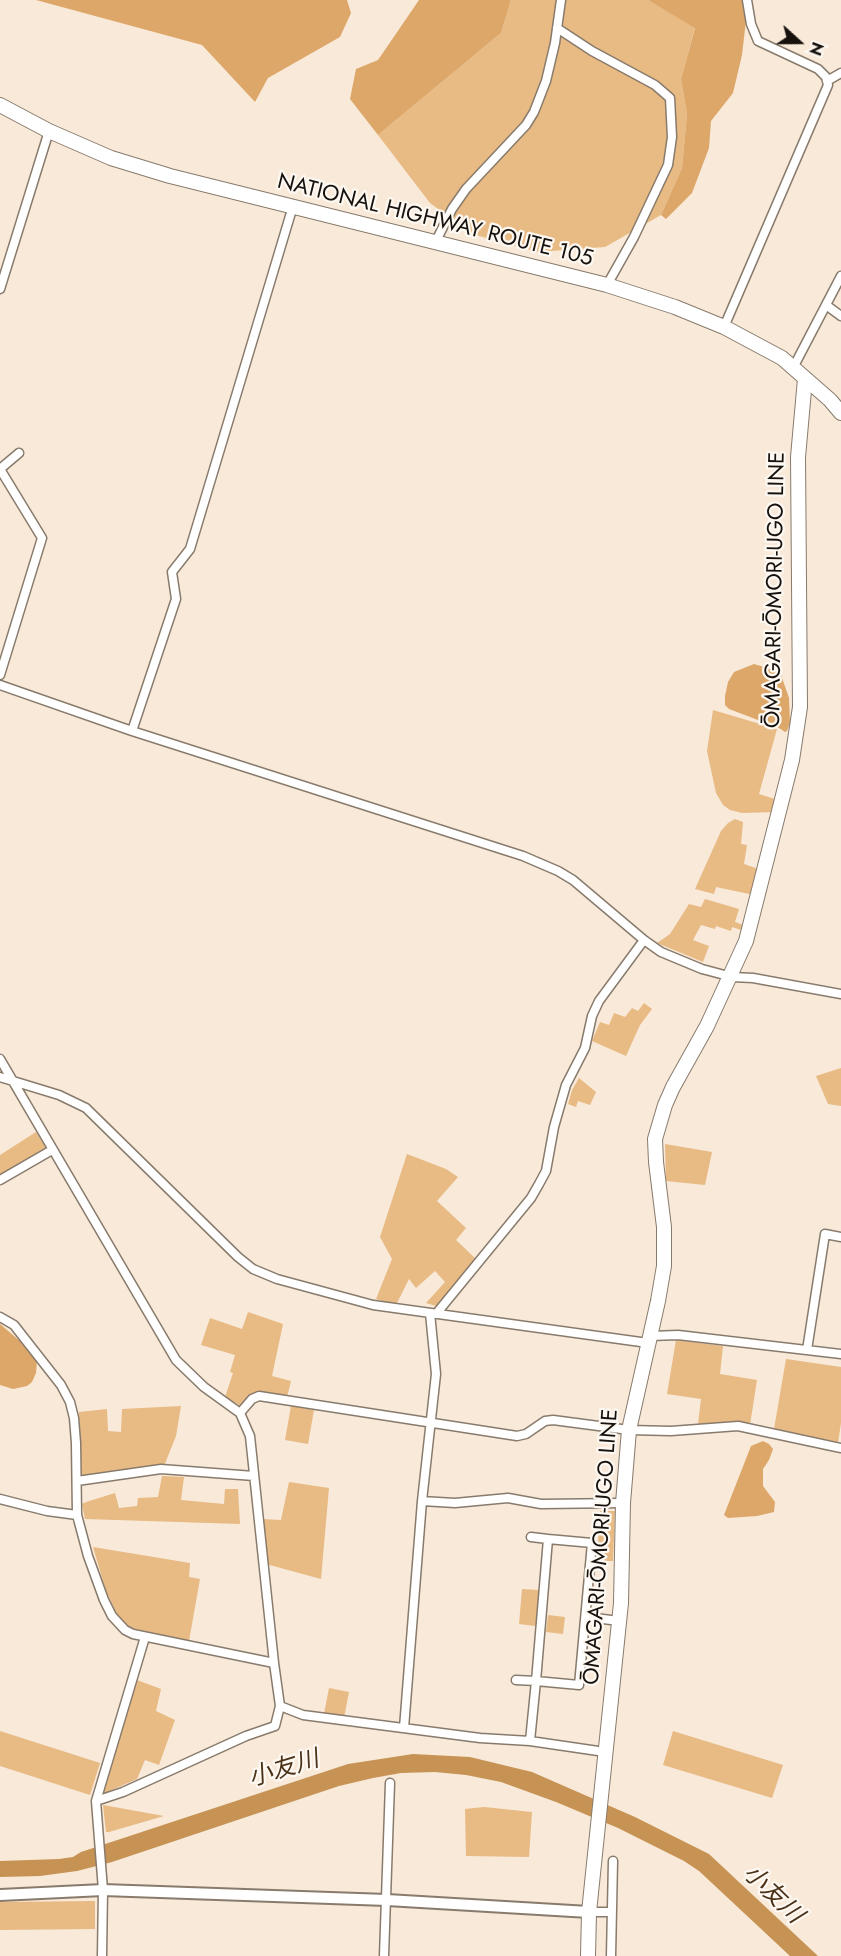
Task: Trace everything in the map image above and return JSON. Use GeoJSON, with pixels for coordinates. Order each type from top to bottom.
{"type":"FeatureCollection","features":[{"type":"Feature","properties":{"kind":"main road","name":"NATIONAL HIGHWAY ROUTE 105"},"geometry":{"type":"LineString","coordinates":[[0,105],[49,131],[111,158],[170,176],[607,285],[675,307],[724,327],[782,358],[841,413]]}},
{"type":"Feature","properties":{"kind":"main road","name":"ŌMAGARI-ŌMORI-UGO LINE"},"geometry":{"type":"LineString","coordinates":[[588,1956],[589,1912],[620,1621],[623,1503],[629,1430],[664,1266],[664,1227],[655,1139],[673,1087],[732,977],[753,918],[792,760],[800,707],[798,457],[805,379]]}},
{"type":"Feature","properties":{"kind":"street"},"geometry":{"type":"LineString","coordinates":[[435,243],[452,209],[466,189],[526,125],[534,112],[546,81],[561,0]]}},
{"type":"Feature","properties":{"kind":"street"},"geometry":{"type":"LineString","coordinates":[[724,327],[828,85],[824,73],[818,69],[758,41],[751,24],[747,0]]}},
{"type":"Feature","properties":{"kind":"street"},"geometry":{"type":"LineString","coordinates":[[557,28],[592,51],[655,85],[670,98],[672,137],[668,165],[634,237],[607,285]]}},
{"type":"Feature","properties":{"kind":"street"},"geometry":{"type":"LineString","coordinates":[[827,81],[841,73]]}},
{"type":"Feature","properties":{"kind":"street"},"geometry":{"type":"LineString","coordinates":[[0,289],[49,131]]}},
{"type":"Feature","properties":{"kind":"street"},"geometry":{"type":"LineString","coordinates":[[132,731],[176,599],[172,572],[190,549],[293,206]]}},
{"type":"Feature","properties":{"kind":"street"},"geometry":{"type":"LineString","coordinates":[[793,368],[841,276]]}},
{"type":"Feature","properties":{"kind":"street"},"geometry":{"type":"LineString","coordinates":[[826,305],[841,316]]}},
{"type":"Feature","properties":{"kind":"street"},"geometry":{"type":"LineString","coordinates":[[0,675],[42,538],[0,469],[19,453]]}},
{"type":"Feature","properties":{"kind":"street"},"geometry":{"type":"LineString","coordinates":[[0,686],[532,860],[573,880],[661,952],[702,969],[732,977],[753,978],[841,994]]}},
{"type":"Feature","properties":{"kind":"street"},"geometry":{"type":"LineString","coordinates":[[404,1728],[422,1501],[436,1374],[433,1313],[531,1198],[543,1178],[566,1085],[585,1048],[592,1016],[599,1001],[644,940]]}},
{"type":"Feature","properties":{"kind":"street"},"geometry":{"type":"LineString","coordinates":[[0,1059],[176,1360],[204,1387],[240,1413],[250,1436],[280,1706],[275,1726],[246,1736],[123,1792],[96,1801]]}},
{"type":"Feature","properties":{"kind":"street"},"geometry":{"type":"LineString","coordinates":[[0,1077],[59,1095],[86,1108],[238,1257],[253,1269],[277,1279],[373,1305],[433,1313],[649,1340],[678,1335],[841,1354]]}},
{"type":"Feature","properties":{"kind":"street"},"geometry":{"type":"LineString","coordinates":[[0,1180],[52,1150]]}},
{"type":"Feature","properties":{"kind":"street"},"geometry":{"type":"LineString","coordinates":[[807,1350],[825,1234],[841,1237]]}},
{"type":"Feature","properties":{"kind":"street"},"geometry":{"type":"LineString","coordinates":[[0,1317],[14,1325],[62,1385],[70,1402],[76,1443],[77,1515],[88,1556],[112,1616],[125,1630],[145,1637],[274,1663]]}},
{"type":"Feature","properties":{"kind":"street"},"geometry":{"type":"LineString","coordinates":[[240,1413],[259,1396],[517,1436],[526,1434],[545,1421],[553,1420],[629,1430],[671,1431],[738,1426],[841,1448]]}},
{"type":"Feature","properties":{"kind":"street"},"geometry":{"type":"LineString","coordinates":[[77,1481],[161,1470],[254,1476]]}},
{"type":"Feature","properties":{"kind":"street"},"geometry":{"type":"LineString","coordinates":[[422,1501],[455,1503],[508,1498],[541,1504],[623,1503]]}},
{"type":"Feature","properties":{"kind":"street"},"geometry":{"type":"LineString","coordinates":[[0,1499],[47,1511],[77,1515]]}},
{"type":"Feature","properties":{"kind":"street"},"geometry":{"type":"LineString","coordinates":[[516,1680],[579,1685],[592,1543],[531,1537]]}},
{"type":"Feature","properties":{"kind":"street"},"geometry":{"type":"LineString","coordinates":[[530,1741],[548,1539]]}},
{"type":"Feature","properties":{"kind":"street"},"geometry":{"type":"LineString","coordinates":[[586,1617],[620,1621]]}},
{"type":"Feature","properties":{"kind":"street"},"geometry":{"type":"LineString","coordinates":[[102,1956],[103,1890],[96,1801],[145,1637]]}},
{"type":"Feature","properties":{"kind":"street"},"geometry":{"type":"LineString","coordinates":[[280,1706],[303,1715],[605,1752]]}},
{"type":"Feature","properties":{"kind":"street"},"geometry":{"type":"LineString","coordinates":[[384,1956],[390,1783]]}},
{"type":"Feature","properties":{"kind":"street"},"geometry":{"type":"LineString","coordinates":[[611,1956],[613,1861]]}},
{"type":"Feature","properties":{"kind":"street"},"geometry":{"type":"LineString","coordinates":[[0,1894],[103,1890],[387,1900],[612,1912]]}},
{"type":"Feature","properties":{"kind":"shaded area"},"geometry":{"type":"Polygon","coordinates":[[[36,0],[347,0],[351,13],[340,37],[268,78],[255,102],[202,45],[36,0]]]}},
{"type":"Feature","properties":{"kind":"shaded area"},"geometry":{"type":"Polygon","coordinates":[[[419,0],[511,0],[501,33],[378,135],[350,99],[356,69],[378,60],[419,0]]]}},
{"type":"Feature","properties":{"kind":"shaded area"},"geometry":{"type":"Polygon","coordinates":[[[511,0],[648,0],[695,27],[681,79],[687,114],[682,168],[661,215],[605,247],[538,252],[472,234],[430,203],[378,135],[501,33],[511,0]]]}},
{"type":"Feature","properties":{"kind":"shaded area"},"geometry":{"type":"Polygon","coordinates":[[[648,0],[750,0],[742,55],[733,93],[711,121],[709,148],[692,193],[666,219],[661,215],[682,168],[687,114],[681,79],[695,28],[648,0]]]}},
{"type":"Feature","properties":{"kind":"shaded area"},"geometry":{"type":"Polygon","coordinates":[[[754,664],[774,670],[781,675],[789,698],[790,723],[785,732],[729,709],[725,705],[728,682],[734,672],[754,664]]]}},
{"type":"Feature","properties":{"kind":"shaded area"},"geometry":{"type":"Polygon","coordinates":[[[713,710],[777,729],[759,794],[778,800],[775,812],[742,813],[730,810],[723,805],[716,793],[707,751],[713,710]]]}},
{"type":"Feature","properties":{"kind":"shaded area"},"geometry":{"type":"Polygon","coordinates":[[[735,819],[743,822],[741,844],[747,845],[744,864],[761,870],[754,895],[716,887],[714,894],[695,889],[721,831],[735,819]]]}},
{"type":"Feature","properties":{"kind":"shaded area"},"geometry":{"type":"Polygon","coordinates":[[[705,899],[739,909],[735,922],[743,925],[741,930],[732,927],[731,931],[716,926],[715,929],[701,925],[693,940],[709,946],[703,962],[657,943],[670,934],[689,904],[701,907],[705,899]]]}},
{"type":"Feature","properties":{"kind":"shaded area"},"geometry":{"type":"Polygon","coordinates":[[[644,1003],[652,1009],[640,1025],[626,1056],[592,1041],[600,1022],[609,1025],[614,1013],[625,1017],[632,1008],[638,1011],[644,1003]]]}},
{"type":"Feature","properties":{"kind":"shaded area"},"geometry":{"type":"Polygon","coordinates":[[[841,1068],[841,1106],[828,1104],[816,1076],[841,1068]]]}},
{"type":"Feature","properties":{"kind":"shaded area"},"geometry":{"type":"Polygon","coordinates":[[[579,1078],[596,1092],[590,1105],[578,1101],[576,1107],[568,1104],[579,1078]]]}},
{"type":"Feature","properties":{"kind":"shaded area"},"geometry":{"type":"Polygon","coordinates":[[[36,1132],[46,1148],[0,1177],[0,1155],[36,1132]]]}},
{"type":"Feature","properties":{"kind":"shaded area"},"geometry":{"type":"Polygon","coordinates":[[[665,1144],[712,1152],[705,1185],[666,1181],[665,1144]]]}},
{"type":"Feature","properties":{"kind":"shaded area"},"geometry":{"type":"Polygon","coordinates":[[[407,1154],[446,1169],[458,1177],[437,1201],[466,1228],[456,1240],[476,1259],[436,1306],[426,1303],[445,1282],[435,1271],[416,1288],[409,1279],[397,1303],[376,1299],[392,1259],[380,1237],[407,1154]]]}},
{"type":"Feature","properties":{"kind":"shaded area"},"geometry":{"type":"Polygon","coordinates":[[[248,1312],[283,1324],[272,1376],[291,1381],[287,1397],[258,1392],[251,1395],[241,1406],[225,1397],[233,1373],[230,1372],[235,1355],[201,1345],[210,1318],[242,1329],[248,1312]]]}},
{"type":"Feature","properties":{"kind":"shaded area"},"geometry":{"type":"Polygon","coordinates":[[[0,1324],[27,1347],[37,1360],[36,1373],[32,1382],[27,1386],[13,1389],[0,1385],[0,1324]]]}},
{"type":"Feature","properties":{"kind":"shaded area"},"geometry":{"type":"Polygon","coordinates":[[[676,1340],[723,1346],[720,1374],[757,1380],[750,1425],[739,1422],[698,1424],[701,1399],[667,1394],[676,1340]]]}},
{"type":"Feature","properties":{"kind":"shaded area"},"geometry":{"type":"Polygon","coordinates":[[[786,1359],[841,1367],[841,1423],[838,1443],[774,1429],[786,1359]]]}},
{"type":"Feature","properties":{"kind":"shaded area"},"geometry":{"type":"Polygon","coordinates":[[[181,1406],[176,1436],[164,1466],[81,1479],[79,1412],[107,1409],[108,1431],[121,1432],[122,1409],[181,1406]]]}},
{"type":"Feature","properties":{"kind":"shaded area"},"geometry":{"type":"Polygon","coordinates":[[[291,1406],[314,1410],[308,1444],[285,1440],[291,1406]]]}},
{"type":"Feature","properties":{"kind":"shaded area"},"geometry":{"type":"Polygon","coordinates":[[[763,1441],[773,1449],[763,1469],[763,1486],[775,1502],[774,1512],[728,1518],[724,1515],[751,1446],[763,1441]]]}},
{"type":"Feature","properties":{"kind":"shaded area"},"geometry":{"type":"Polygon","coordinates":[[[162,1476],[184,1477],[181,1500],[224,1504],[225,1489],[238,1489],[240,1524],[85,1519],[82,1504],[115,1493],[119,1508],[137,1506],[138,1498],[158,1497],[162,1476]]]}},
{"type":"Feature","properties":{"kind":"shaded area"},"geometry":{"type":"Polygon","coordinates":[[[289,1482],[329,1488],[321,1579],[266,1564],[262,1519],[281,1520],[289,1482]]]}},
{"type":"Feature","properties":{"kind":"shaded area"},"geometry":{"type":"Polygon","coordinates":[[[600,1511],[615,1511],[613,1561],[597,1561],[600,1511]]]}},
{"type":"Feature","properties":{"kind":"shaded area"},"geometry":{"type":"Polygon","coordinates":[[[93,1547],[190,1563],[189,1577],[200,1579],[189,1641],[125,1625],[106,1591],[93,1547]]]}},
{"type":"Feature","properties":{"kind":"shaded area"},"geometry":{"type":"Polygon","coordinates":[[[522,1589],[539,1590],[536,1626],[519,1624],[522,1589]]]}},
{"type":"Feature","properties":{"kind":"shaded area"},"geometry":{"type":"Polygon","coordinates":[[[548,1615],[565,1617],[563,1634],[546,1632],[548,1615]]]}},
{"type":"Feature","properties":{"kind":"shaded area"},"geometry":{"type":"Polygon","coordinates":[[[137,1680],[161,1689],[156,1711],[175,1720],[159,1765],[145,1760],[137,1779],[100,1795],[137,1680]]]}},
{"type":"Feature","properties":{"kind":"shaded area"},"geometry":{"type":"Polygon","coordinates":[[[329,1688],[349,1692],[344,1718],[324,1714],[329,1688]]]}},
{"type":"Feature","properties":{"kind":"shaded area"},"geometry":{"type":"Polygon","coordinates":[[[0,1731],[100,1763],[90,1795],[0,1766],[0,1731]]]}},
{"type":"Feature","properties":{"kind":"shaded area"},"geometry":{"type":"Polygon","coordinates":[[[673,1731],[783,1765],[772,1798],[663,1765],[673,1731]]]}},
{"type":"Feature","properties":{"kind":"shaded area"},"geometry":{"type":"Polygon","coordinates":[[[413,1754],[470,1757],[532,1772],[635,1817],[709,1854],[818,1956],[790,1956],[699,1871],[618,1828],[501,1782],[435,1772],[401,1773],[339,1786],[112,1862],[77,1871],[40,1876],[0,1877],[0,1861],[73,1857],[81,1852],[348,1764],[413,1754]]]}},
{"type":"Feature","properties":{"kind":"shaded area"},"geometry":{"type":"Polygon","coordinates":[[[103,1805],[164,1816],[106,1832],[103,1805]]]}},
{"type":"Feature","properties":{"kind":"shaded area"},"geometry":{"type":"Polygon","coordinates":[[[484,1807],[532,1812],[529,1857],[466,1856],[465,1809],[484,1807]]]}},
{"type":"Feature","properties":{"kind":"shaded area"},"geometry":{"type":"Polygon","coordinates":[[[95,1901],[95,1929],[0,1930],[0,1902],[95,1901]]]}},
{"type":"Feature","properties":{"kind":"water label","name":"小友川"},"geometry":{"type":"Point","coordinates":[284,1770]}},
{"type":"Feature","properties":{"kind":"water label","name":"小友川"},"geometry":{"type":"Point","coordinates":[772,1895]}}]}
